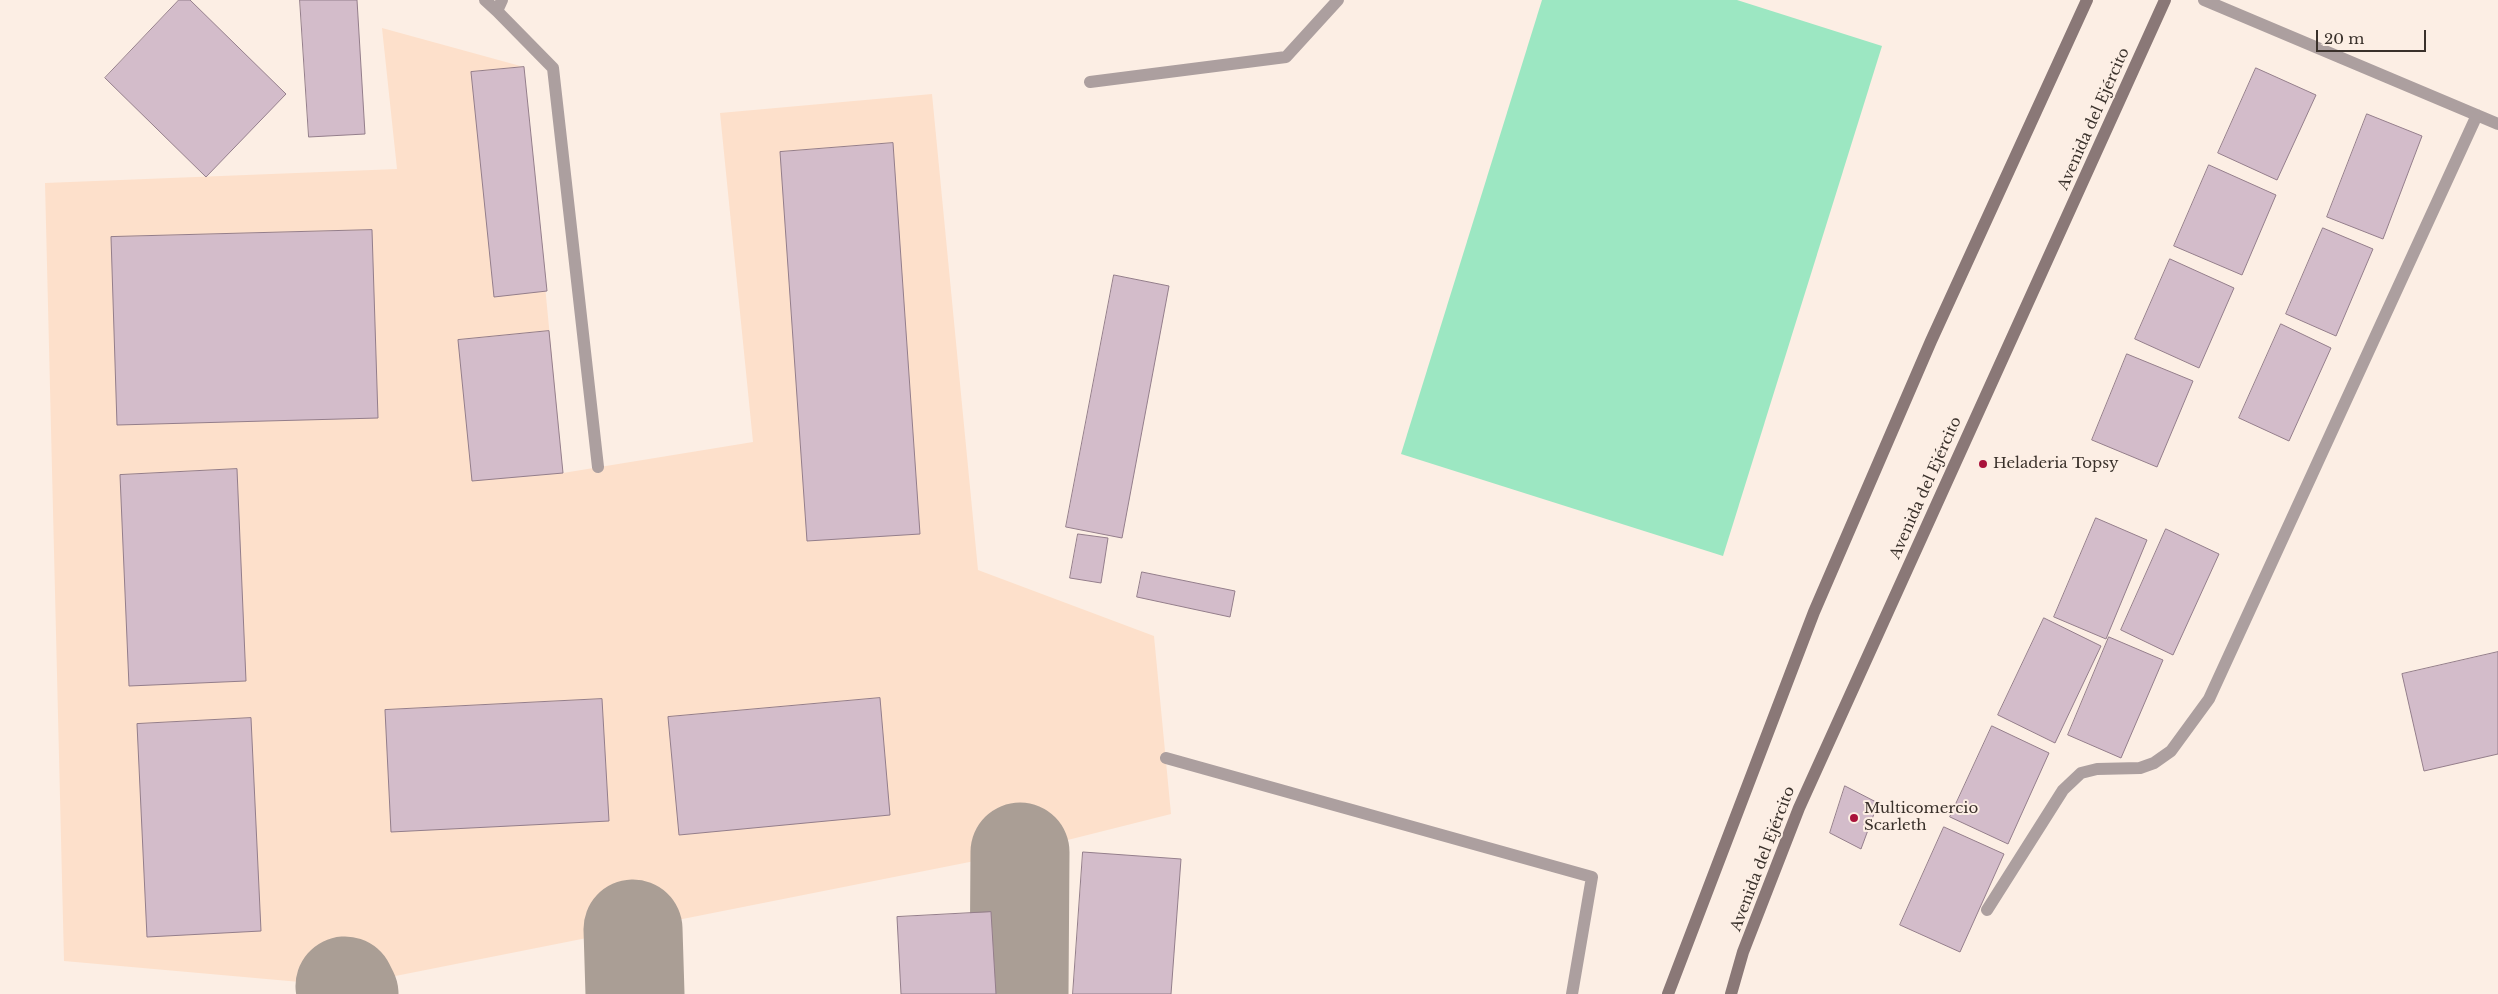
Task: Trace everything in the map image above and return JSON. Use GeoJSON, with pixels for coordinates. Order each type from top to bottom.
{"type":"FeatureCollection","features":[{"type":"Feature","properties":{"kind":"main road"},"geometry":{"type":"LineString","coordinates":[[1668,994],[1814,612],[1931,341],[2087,0]]}},
{"type":"Feature","properties":{"kind":"main road","name":"Avenida del Ejército"},"geometry":{"type":"LineString","coordinates":[[1731,994],[1744,952],[1799,808],[2165,0]]}},
{"type":"Feature","properties":{"kind":"street"},"geometry":{"type":"LineString","coordinates":[[485,0],[499,6],[553,68],[598,467]]}},
{"type":"Feature","properties":{"kind":"street"},"geometry":{"type":"LineString","coordinates":[[1090,82],[1286,57],[1338,0]]}},
{"type":"Feature","properties":{"kind":"street"},"geometry":{"type":"LineString","coordinates":[[2204,0],[2498,124]]}},
{"type":"Feature","properties":{"kind":"street"},"geometry":{"type":"LineString","coordinates":[[1987,910],[2063,790],[2082,773],[2097,769],[2140,768],[2154,763],[2171,751],[2209,699],[2477,115]]}},
{"type":"Feature","properties":{"kind":"street"},"geometry":{"type":"LineString","coordinates":[[1166,758],[1592,877],[1572,994]]}},
{"type":"Feature","properties":{"kind":"shaded area"},"geometry":{"type":"Polygon","coordinates":[[[382,28],[524,67],[563,473],[753,442],[720,113],[932,94],[978,570],[1154,636],[1171,814],[1020,852],[345,986],[64,961],[45,183],[397,169],[382,28]]]}},
{"type":"Feature","properties":{"kind":"green space"},"geometry":{"type":"Polygon","coordinates":[[[1542,0],[1737,0],[1882,46],[1723,556],[1401,454],[1542,0]]]}},
{"type":"Feature","properties":{"kind":"building"},"geometry":{"type":"Polygon","coordinates":[[[179,0],[190,0],[286,94],[206,177],[105,78],[179,0]]]}},
{"type":"Feature","properties":{"kind":"building"},"geometry":{"type":"Polygon","coordinates":[[[300,0],[357,0],[365,134],[309,137],[300,0]]]}},
{"type":"Feature","properties":{"kind":"building"},"geometry":{"type":"Polygon","coordinates":[[[524,67],[547,291],[494,297],[471,72],[524,67]]]}},
{"type":"Feature","properties":{"kind":"building"},"geometry":{"type":"Polygon","coordinates":[[[2256,68],[2316,95],[2277,180],[2218,153],[2256,68]]]}},
{"type":"Feature","properties":{"kind":"building"},"geometry":{"type":"Polygon","coordinates":[[[2367,114],[2422,136],[2383,239],[2327,217],[2367,114]]]}},
{"type":"Feature","properties":{"kind":"building"},"geometry":{"type":"Polygon","coordinates":[[[893,143],[920,534],[807,541],[780,152],[893,143]]]}},
{"type":"Feature","properties":{"kind":"building"},"geometry":{"type":"Polygon","coordinates":[[[2209,165],[2276,195],[2242,275],[2174,246],[2209,165]]]}},
{"type":"Feature","properties":{"kind":"building"},"geometry":{"type":"Polygon","coordinates":[[[2323,228],[2373,249],[2336,336],[2286,314],[2323,228]]]}},
{"type":"Feature","properties":{"kind":"building"},"geometry":{"type":"Polygon","coordinates":[[[372,230],[378,418],[117,425],[111,237],[372,230]]]}},
{"type":"Feature","properties":{"kind":"building"},"geometry":{"type":"Polygon","coordinates":[[[2170,259],[2234,288],[2199,368],[2135,339],[2170,259]]]}},
{"type":"Feature","properties":{"kind":"building"},"geometry":{"type":"Polygon","coordinates":[[[1114,275],[1169,286],[1122,538],[1066,527],[1114,275]]]}},
{"type":"Feature","properties":{"kind":"building"},"geometry":{"type":"Polygon","coordinates":[[[2281,324],[2331,348],[2289,441],[2239,418],[2281,324]]]}},
{"type":"Feature","properties":{"kind":"building"},"geometry":{"type":"Polygon","coordinates":[[[549,331],[563,473],[472,481],[458,340],[549,331]]]}},
{"type":"Feature","properties":{"kind":"building"},"geometry":{"type":"Polygon","coordinates":[[[2127,354],[2193,381],[2157,467],[2092,440],[2127,354]]]}},
{"type":"Feature","properties":{"kind":"building"},"geometry":{"type":"Polygon","coordinates":[[[237,469],[246,681],[129,686],[120,475],[237,469]]]}},
{"type":"Feature","properties":{"kind":"building"},"geometry":{"type":"Polygon","coordinates":[[[2096,518],[2147,540],[2106,639],[2054,617],[2096,518]]]}},
{"type":"Feature","properties":{"kind":"building"},"geometry":{"type":"Polygon","coordinates":[[[2166,529],[2219,554],[2173,655],[2121,630],[2166,529]]]}},
{"type":"Feature","properties":{"kind":"building"},"geometry":{"type":"Polygon","coordinates":[[[1078,534],[1108,538],[1101,583],[1070,578],[1078,534]]]}},
{"type":"Feature","properties":{"kind":"building"},"geometry":{"type":"Polygon","coordinates":[[[1142,572],[1235,591],[1230,617],[1137,597],[1142,572]]]}},
{"type":"Feature","properties":{"kind":"building"},"geometry":{"type":"Polygon","coordinates":[[[2044,618],[2101,646],[2055,743],[1998,715],[2044,618]]]}},
{"type":"Feature","properties":{"kind":"building"},"geometry":{"type":"Polygon","coordinates":[[[2109,637],[2163,660],[2121,758],[2068,735],[2109,637]]]}},
{"type":"Feature","properties":{"kind":"building"},"geometry":{"type":"Polygon","coordinates":[[[2498,652],[2498,754],[2424,771],[2402,674],[2498,652]]]}},
{"type":"Feature","properties":{"kind":"building"},"geometry":{"type":"Polygon","coordinates":[[[880,698],[890,815],[679,835],[668,717],[880,698]]]}},
{"type":"Feature","properties":{"kind":"building"},"geometry":{"type":"Polygon","coordinates":[[[602,699],[609,821],[391,832],[385,710],[602,699]]]}},
{"type":"Feature","properties":{"kind":"building"},"geometry":{"type":"Polygon","coordinates":[[[251,718],[261,931],[147,937],[137,724],[251,718]]]}},
{"type":"Feature","properties":{"kind":"building"},"geometry":{"type":"Polygon","coordinates":[[[1992,726],[2049,753],[2008,844],[1950,817],[1992,726]]]}},
{"type":"Feature","properties":{"kind":"building","name":"Multicomercio Scarleth"},"geometry":{"type":"Polygon","coordinates":[[[1845,786],[1878,803],[1861,849],[1830,833],[1845,786]]]}},
{"type":"Feature","properties":{"kind":"building"},"geometry":{"type":"Polygon","coordinates":[[[1944,827],[2004,854],[1960,952],[1900,925],[1944,827]]]}},
{"type":"Feature","properties":{"kind":"building"},"geometry":{"type":"Polygon","coordinates":[[[1083,852],[1181,859],[1171,994],[1073,994],[1083,852]]]}},
{"type":"Feature","properties":{"kind":"building"},"geometry":{"type":"Polygon","coordinates":[[[991,912],[996,994],[901,994],[897,917],[991,912]]]}},
{"type":"Feature","properties":{"kind":"taxiway"},"geometry":{"type":"LineString","coordinates":[[1019,994],[1020,852]]}},
{"type":"Feature","properties":{"kind":"taxiway"},"geometry":{"type":"LineString","coordinates":[[633,929],[635,994]]}},
{"type":"Feature","properties":{"kind":"taxiway"},"geometry":{"type":"LineString","coordinates":[[345,986],[349,994]]}},
{"type":"Feature","properties":{"kind":"place","name":"Heladeria Topsy"},"geometry":{"type":"Point","coordinates":[1983,464]}},
{"type":"Feature","properties":{"kind":"place","name":"Multicomercio Scarleth"},"geometry":{"type":"Point","coordinates":[1854,818]}}]}
